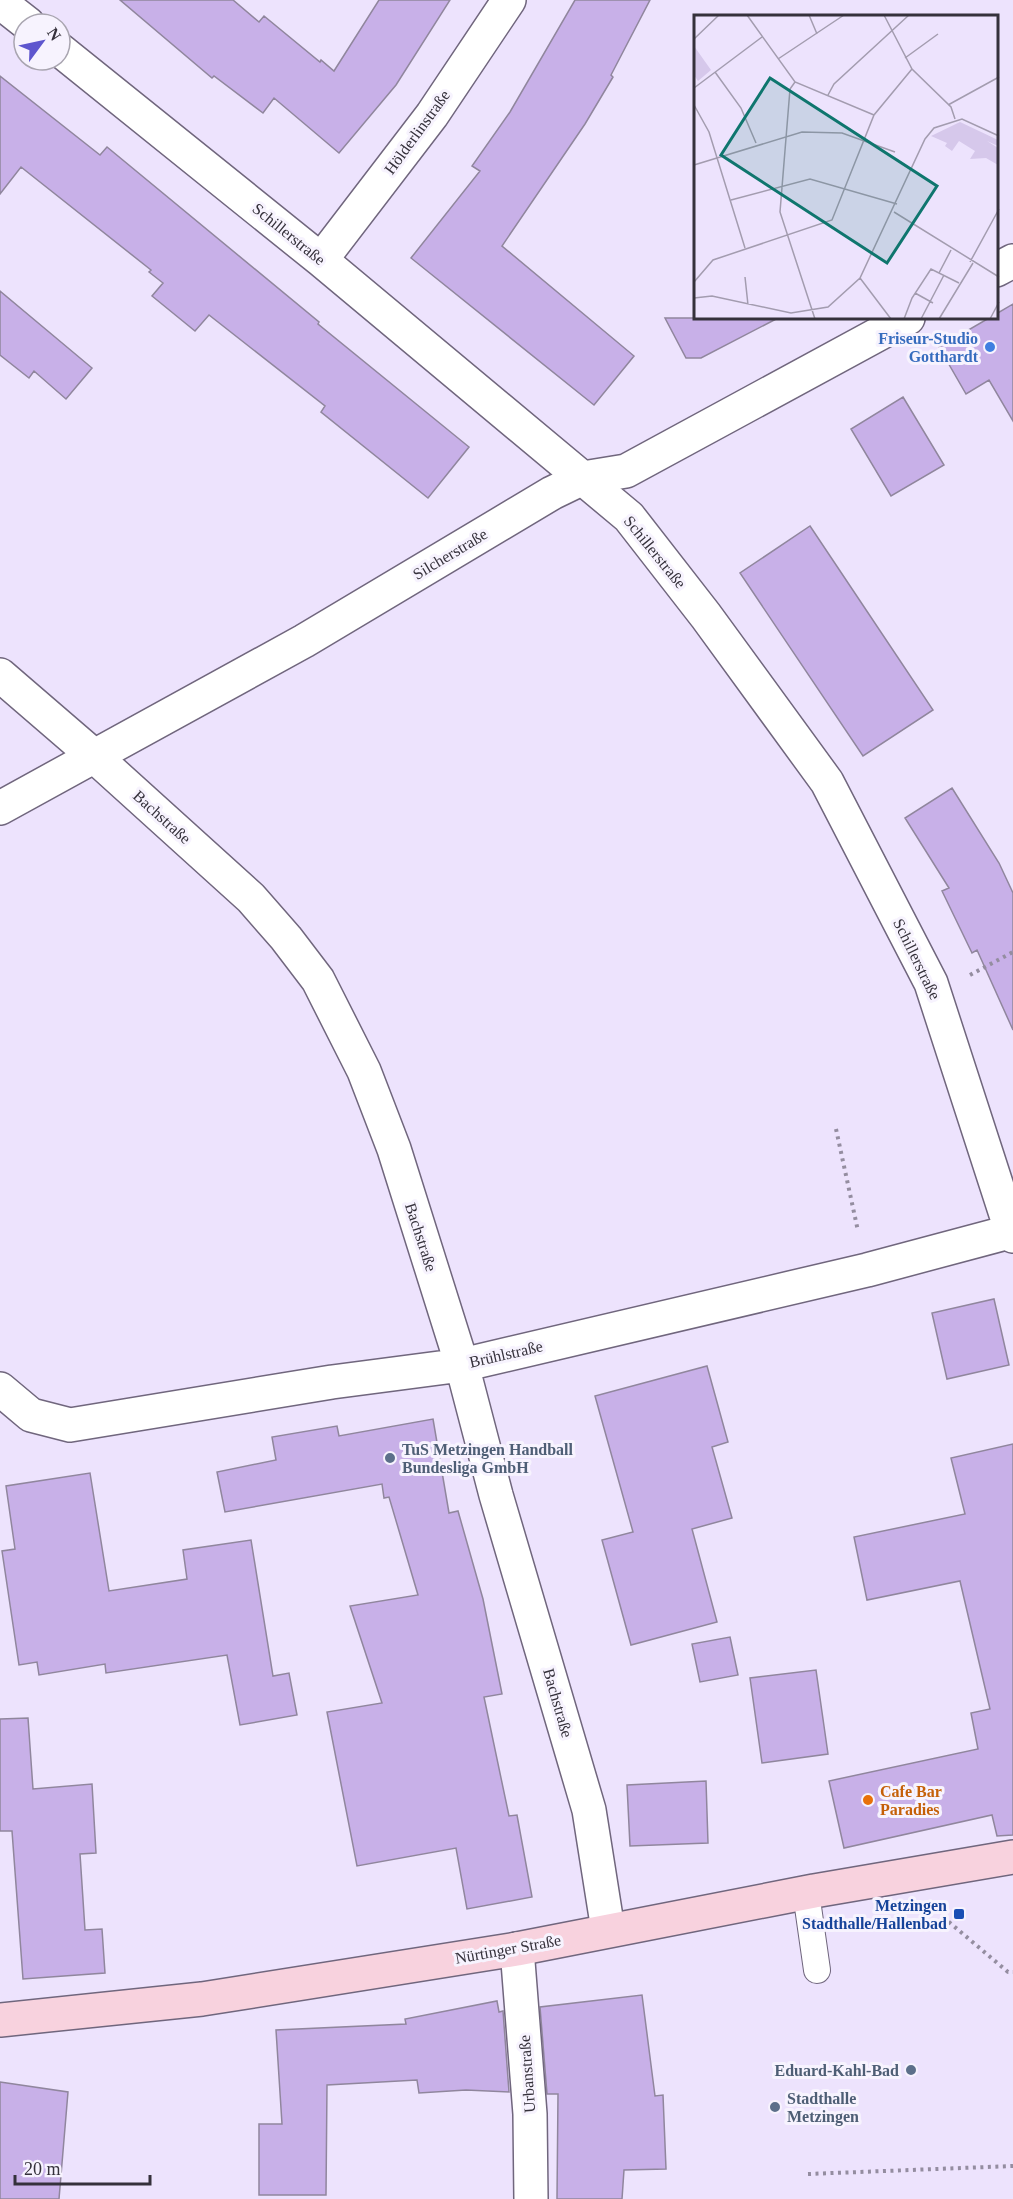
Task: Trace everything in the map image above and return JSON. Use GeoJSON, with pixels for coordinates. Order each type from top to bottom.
{"type":"FeatureCollection","features":[{"type":"Feature","properties":{"kind":"main road","name":"Nürtinger Straße"},"geometry":{"type":"LineString","coordinates":[[0,2019],[202,1999],[518,1949],[806,1893],[1013,1857]]}},
{"type":"Feature","properties":{"kind":"street","name":"Hölderlinstraße"},"geometry":{"type":"LineString","coordinates":[[321,260],[432,115],[509,0]]}},
{"type":"Feature","properties":{"kind":"street"},"geometry":{"type":"LineString","coordinates":[[0,2],[13,12]]}},
{"type":"Feature","properties":{"kind":"street","name":"Schillerstraße"},"geometry":{"type":"LineString","coordinates":[[72,60],[321,260],[629,517],[706,616],[827,782],[935,993],[1013,1233]]}},
{"type":"Feature","properties":{"kind":"street"},"geometry":{"type":"LineString","coordinates":[[998,269],[1013,261]]}},
{"type":"Feature","properties":{"kind":"street","name":"Silcherstraße"},"geometry":{"type":"LineString","coordinates":[[0,808],[304,641],[552,493],[583,478],[626,471],[904,320]]}},
{"type":"Feature","properties":{"kind":"street","name":"Bachstraße"},"geometry":{"type":"LineString","coordinates":[[0,675],[94,756],[251,898],[318,980],[364,1071],[386,1130],[462,1365],[496,1495],[589,1810],[608,1930]]}},
{"type":"Feature","properties":{"kind":"street","name":"Brühlstraße"},"geometry":{"type":"LineString","coordinates":[[0,1389],[31,1415],[70,1425],[332,1382],[462,1365],[867,1270],[1013,1233]]}},
{"type":"Feature","properties":{"kind":"street","name":"Urbanstraße"},"geometry":{"type":"LineString","coordinates":[[518,1949],[530,2114],[531,2199]]}},
{"type":"Feature","properties":{"kind":"lane"},"geometry":{"type":"LineString","coordinates":[[806,1893],[817,1970]]}},
{"type":"Feature","properties":{"kind":"path"},"geometry":{"type":"LineString","coordinates":[[935,993],[1013,952]]}},
{"type":"Feature","properties":{"kind":"path"},"geometry":{"type":"LineString","coordinates":[[836,1129],[867,1270]]}},
{"type":"Feature","properties":{"kind":"path"},"geometry":{"type":"LineString","coordinates":[[943,1917],[1008,1972],[1013,1972]]}},
{"type":"Feature","properties":{"kind":"path"},"geometry":{"type":"LineString","coordinates":[[808,2174],[1013,2166]]}},
{"type":"Feature","properties":{"kind":"building"},"geometry":{"type":"Polygon","coordinates":[[[120,0],[233,0],[259,22],[264,16],[334,71],[379,0],[450,0],[396,85],[339,153],[274,98],[263,113],[214,76],[212,78],[120,0]]]}},
{"type":"Feature","properties":{"kind":"building"},"geometry":{"type":"Polygon","coordinates":[[[575,0],[650,0],[611,75],[613,77],[585,124],[502,246],[634,356],[594,405],[411,258],[480,171],[472,166],[510,112],[575,0]]]}},
{"type":"Feature","properties":{"kind":"building"},"geometry":{"type":"Polygon","coordinates":[[[0,76],[100,155],[107,147],[469,447],[428,498],[321,412],[325,406],[209,315],[195,331],[152,296],[163,283],[149,272],[151,270],[21,167],[0,194],[0,76]]]}},
{"type":"Feature","properties":{"kind":"building"},"geometry":{"type":"Polygon","coordinates":[[[0,291],[92,368],[66,399],[34,371],[29,378],[0,355],[0,291]]]}},
{"type":"Feature","properties":{"kind":"building"},"geometry":{"type":"Polygon","coordinates":[[[1013,304],[1013,421],[989,380],[966,394],[939,347],[986,320],[998,320],[998,313],[1013,304]]]}},
{"type":"Feature","properties":{"kind":"building"},"geometry":{"type":"Polygon","coordinates":[[[665,318],[774,320],[701,358],[686,358],[665,318]]]}},
{"type":"Feature","properties":{"kind":"building"},"geometry":{"type":"Polygon","coordinates":[[[903,397],[944,465],[891,496],[851,429],[903,397]]]}},
{"type":"Feature","properties":{"kind":"building"},"geometry":{"type":"Polygon","coordinates":[[[810,526],[933,710],[863,756],[740,573],[810,526]]]}},
{"type":"Feature","properties":{"kind":"building"},"geometry":{"type":"Polygon","coordinates":[[[952,788],[999,863],[1013,893],[1013,1030],[977,950],[972,953],[942,891],[949,888],[905,818],[952,788]]]}},
{"type":"Feature","properties":{"kind":"building"},"geometry":{"type":"Polygon","coordinates":[[[994,1299],[1009,1365],[947,1379],[932,1313],[994,1299]]]}},
{"type":"Feature","properties":{"kind":"building"},"geometry":{"type":"Polygon","coordinates":[[[707,1366],[728,1442],[712,1447],[732,1518],[692,1529],[717,1622],[631,1645],[602,1540],[633,1532],[595,1396],[707,1366]]]}},
{"type":"Feature","properties":{"kind":"building"},"geometry":{"type":"Polygon","coordinates":[[[433,1419],[449,1513],[458,1511],[483,1599],[502,1694],[484,1697],[509,1816],[517,1815],[532,1897],[467,1909],[456,1848],[357,1866],[327,1712],[382,1703],[350,1606],[418,1595],[389,1497],[384,1498],[382,1484],[225,1512],[217,1472],[276,1460],[272,1437],[337,1426],[339,1436],[433,1419]]]}},
{"type":"Feature","properties":{"kind":"building"},"geometry":{"type":"Polygon","coordinates":[[[1013,1444],[1013,1835],[997,1836],[992,1815],[844,1848],[829,1781],[978,1749],[971,1713],[990,1709],[960,1581],[867,1600],[854,1537],[965,1514],[951,1458],[1013,1444]]]}},
{"type":"Feature","properties":{"kind":"building"},"geometry":{"type":"Polygon","coordinates":[[[90,1473],[109,1591],[187,1579],[183,1550],[251,1540],[273,1676],[289,1673],[297,1715],[240,1725],[227,1655],[106,1673],[105,1664],[39,1675],[37,1662],[19,1665],[2,1551],[15,1549],[6,1486],[90,1473]]]}},
{"type":"Feature","properties":{"kind":"building"},"geometry":{"type":"Polygon","coordinates":[[[730,1637],[738,1675],[700,1682],[692,1644],[730,1637]]]}},
{"type":"Feature","properties":{"kind":"building"},"geometry":{"type":"Polygon","coordinates":[[[816,1670],[828,1754],[762,1763],[750,1678],[816,1670]]]}},
{"type":"Feature","properties":{"kind":"building"},"geometry":{"type":"Polygon","coordinates":[[[28,1718],[33,1789],[92,1784],[96,1853],[80,1854],[85,1930],[102,1929],[105,1973],[23,1979],[12,1831],[0,1831],[0,1719],[28,1718]]]}},
{"type":"Feature","properties":{"kind":"building"},"geometry":{"type":"Polygon","coordinates":[[[706,1781],[708,1843],[630,1846],[627,1785],[706,1781]]]}},
{"type":"Feature","properties":{"kind":"building"},"geometry":{"type":"Polygon","coordinates":[[[642,1995],[655,2096],[663,2095],[666,2169],[624,2170],[622,2199],[557,2199],[558,2094],[547,2094],[540,2007],[642,1995]]]}},
{"type":"Feature","properties":{"kind":"building"},"geometry":{"type":"Polygon","coordinates":[[[497,2001],[499,2012],[503,2011],[509,2092],[466,2090],[419,2093],[417,2080],[327,2085],[326,2195],[259,2195],[259,2124],[282,2124],[276,2030],[406,2024],[405,2019],[497,2001]]]}},
{"type":"Feature","properties":{"kind":"building"},"geometry":{"type":"Polygon","coordinates":[[[0,2082],[68,2092],[59,2199],[0,2199],[0,2082]]]}},
{"type":"Feature","properties":{"kind":"place","name":"Friseur-Studio Gotthardt"},"geometry":{"type":"Point","coordinates":[990,347]}},
{"type":"Feature","properties":{"kind":"place","name":"TuS Metzingen Handball Bundesliga GmbH"},"geometry":{"type":"Point","coordinates":[390,1458]}},
{"type":"Feature","properties":{"kind":"place","name":"Cafe Bar Paradies"},"geometry":{"type":"Point","coordinates":[868,1800]}},
{"type":"Feature","properties":{"kind":"place","name":"Metzingen Stadthalle/Hallenbad"},"geometry":{"type":"Point","coordinates":[959,1914]}},
{"type":"Feature","properties":{"kind":"place","name":"Eduard-Kahl-Bad"},"geometry":{"type":"Point","coordinates":[911,2070]}},
{"type":"Feature","properties":{"kind":"place","name":"Stadthalle Metzingen"},"geometry":{"type":"Point","coordinates":[775,2107]}}]}
